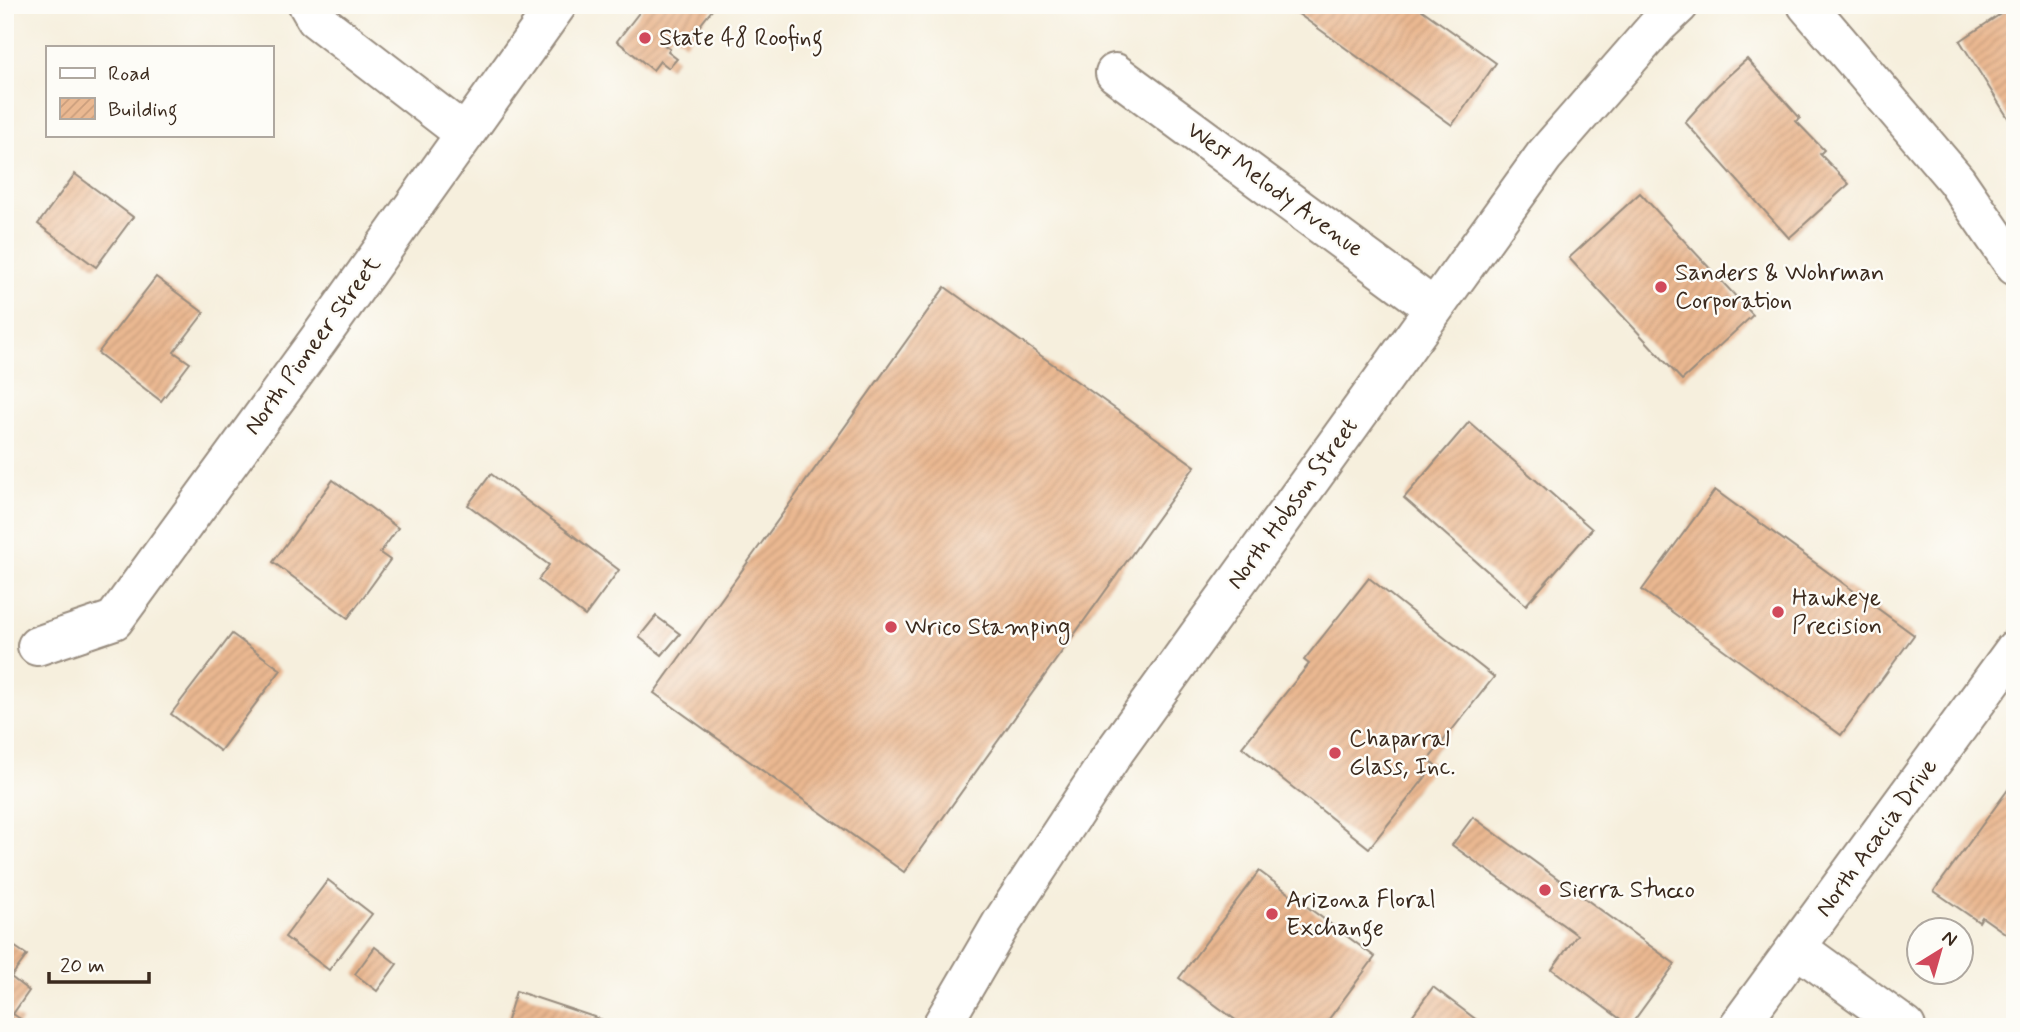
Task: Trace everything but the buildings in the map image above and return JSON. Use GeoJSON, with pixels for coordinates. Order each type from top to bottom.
{"type":"FeatureCollection","features":[{"type":"Feature","properties":{"kind":"street"},"geometry":{"type":"LineString","coordinates":[[307,5],[316,19],[465,134]]}},
{"type":"Feature","properties":{"kind":"street","name":"North Pioneer Street"},"geometry":{"type":"LineString","coordinates":[[37,646],[114,620],[319,339],[557,5]]}},
{"type":"Feature","properties":{"kind":"street","name":"North Hobson Street"},"geometry":{"type":"LineString","coordinates":[[941,1027],[1001,924],[1115,751],[1434,308],[1544,156],[1658,25],[1679,5]]}},
{"type":"Feature","properties":{"kind":"street"},"geometry":{"type":"LineString","coordinates":[[1807,5],[1956,180],[2015,266]]}},
{"type":"Feature","properties":{"kind":"street","name":"West Melody Avenue"},"geometry":{"type":"LineString","coordinates":[[1115,73],[1434,308]]}},
{"type":"Feature","properties":{"kind":"street","name":"North Acacia Drive"},"geometry":{"type":"LineString","coordinates":[[1738,1027],[2015,649]]}},
{"type":"Feature","properties":{"kind":"street"},"geometry":{"type":"LineString","coordinates":[[1797,948],[1906,1027]]}},
{"type":"Feature","properties":{"kind":"place","name":"State 48 Roofing"},"geometry":{"type":"Point","coordinates":[645,38]}},
{"type":"Feature","properties":{"kind":"place","name":"Sanders & Wohrman Corporation"},"geometry":{"type":"Point","coordinates":[1661,287]}},
{"type":"Feature","properties":{"kind":"place","name":"Hawkeye Precision"},"geometry":{"type":"Point","coordinates":[1778,612]}},
{"type":"Feature","properties":{"kind":"place","name":"Wrico Stamping"},"geometry":{"type":"Point","coordinates":[891,627]}},
{"type":"Feature","properties":{"kind":"place","name":"Chaparral Glass, Inc."},"geometry":{"type":"Point","coordinates":[1335,753]}},
{"type":"Feature","properties":{"kind":"place","name":"Sierra Stucco"},"geometry":{"type":"Point","coordinates":[1545,890]}},
{"type":"Feature","properties":{"kind":"place","name":"Arizona Floral Exchange"},"geometry":{"type":"Point","coordinates":[1272,914]}}]}
